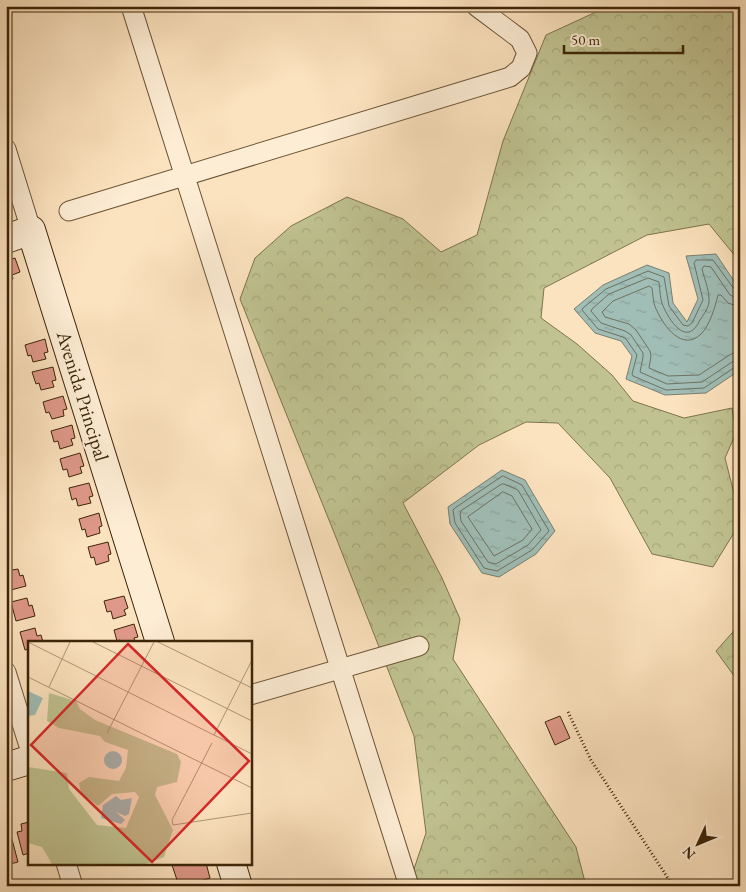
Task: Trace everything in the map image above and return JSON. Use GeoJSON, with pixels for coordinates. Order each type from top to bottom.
{"type":"FeatureCollection","features":[{"type":"Feature","properties":{"kind":"street"},"geometry":{"type":"LineString","coordinates":[[131,6],[409,886]]}},
{"type":"Feature","properties":{"kind":"street"},"geometry":{"type":"LineString","coordinates":[[69,210],[510,76],[521,68],[527,53],[520,39],[476,6]]}},
{"type":"Feature","properties":{"kind":"street","name":"Avenida Principal"},"geometry":{"type":"LineString","coordinates":[[6,149],[19,235],[160,641]]}},
{"type":"Feature","properties":{"kind":"street"},"geometry":{"type":"LineString","coordinates":[[251,695],[419,646]]}},
{"type":"Feature","properties":{"kind":"street"},"geometry":{"type":"LineString","coordinates":[[6,672],[28,743]]}},
{"type":"Feature","properties":{"kind":"street"},"geometry":{"type":"LineString","coordinates":[[6,767],[28,760]]}},
{"type":"Feature","properties":{"kind":"street"},"geometry":{"type":"LineString","coordinates":[[66,864],[73,886]]}},
{"type":"Feature","properties":{"kind":"street"},"geometry":{"type":"LineString","coordinates":[[231,864],[238,886]]}},
{"type":"Feature","properties":{"kind":"path"},"geometry":{"type":"LineString","coordinates":[[568,712],[590,760],[673,886]]}},
{"type":"Feature","properties":{"kind":"green space"},"geometry":{"type":"Polygon","coordinates":[[[609,6],[740,6],[740,262],[709,224],[647,235],[544,288],[541,318],[577,344],[612,375],[633,401],[684,418],[732,408],[736,433],[725,458],[740,523],[713,567],[652,554],[610,478],[558,423],[526,422],[479,445],[403,503],[442,578],[460,619],[453,659],[576,847],[586,886],[415,886],[411,878],[426,833],[414,736],[240,299],[255,258],[291,226],[347,197],[403,219],[441,252],[477,235],[503,141],[546,35],[609,6]]]}},
{"type":"Feature","properties":{"kind":"green space"},"geometry":{"type":"Polygon","coordinates":[[[740,624],[740,684],[716,651],[740,624]]]}},
{"type":"Feature","properties":{"kind":"water"},"geometry":{"type":"Polygon","coordinates":[[[716,254],[740,290],[740,370],[706,393],[665,395],[626,379],[632,356],[621,341],[595,333],[574,309],[603,285],[647,265],[669,273],[673,303],[687,322],[698,299],[686,256],[716,254]]]}},
{"type":"Feature","properties":{"kind":"water"},"geometry":{"type":"Polygon","coordinates":[[[502,470],[525,480],[555,531],[536,554],[499,577],[482,573],[450,524],[448,507],[502,470]]]}},
{"type":"Feature","properties":{"kind":"building"},"geometry":{"type":"Polygon","coordinates":[[[15,258],[20,272],[12,275],[13,279],[6,281],[6,261],[15,258]]]}},
{"type":"Feature","properties":{"kind":"building"},"geometry":{"type":"Polygon","coordinates":[[[45,339],[48,352],[44,353],[46,359],[33,362],[31,355],[28,356],[25,345],[45,339]]]}},
{"type":"Feature","properties":{"kind":"building"},"geometry":{"type":"Polygon","coordinates":[[[53,367],[56,380],[52,381],[54,387],[41,390],[39,383],[36,384],[32,372],[53,367]]]}},
{"type":"Feature","properties":{"kind":"building"},"geometry":{"type":"Polygon","coordinates":[[[63,396],[67,409],[63,410],[64,416],[52,419],[49,412],[46,413],[43,402],[63,396]]]}},
{"type":"Feature","properties":{"kind":"building"},"geometry":{"type":"Polygon","coordinates":[[[72,425],[75,438],[71,439],[73,445],[60,449],[58,441],[54,442],[51,431],[72,425]]]}},
{"type":"Feature","properties":{"kind":"building"},"geometry":{"type":"Polygon","coordinates":[[[80,453],[84,466],[80,467],[82,473],[69,477],[67,469],[63,470],[60,459],[80,453]]]}},
{"type":"Feature","properties":{"kind":"building"},"geometry":{"type":"Polygon","coordinates":[[[89,483],[93,496],[89,497],[91,503],[78,506],[76,498],[72,500],[69,488],[89,483]]]}},
{"type":"Feature","properties":{"kind":"building"},"geometry":{"type":"Polygon","coordinates":[[[99,513],[102,526],[99,527],[100,533],[87,537],[85,529],[82,530],[79,519],[99,513]]]}},
{"type":"Feature","properties":{"kind":"building"},"geometry":{"type":"Polygon","coordinates":[[[108,542],[111,554],[108,555],[109,561],[96,565],[94,557],[91,558],[88,547],[108,542]]]}},
{"type":"Feature","properties":{"kind":"building"},"geometry":{"type":"Polygon","coordinates":[[[18,569],[20,576],[23,575],[26,586],[7,591],[6,571],[18,569]]]}},
{"type":"Feature","properties":{"kind":"building"},"geometry":{"type":"Polygon","coordinates":[[[124,596],[128,608],[124,610],[126,615],[113,619],[111,611],[107,612],[104,601],[124,596]]]}},
{"type":"Feature","properties":{"kind":"building"},"geometry":{"type":"Polygon","coordinates":[[[27,598],[29,606],[32,605],[35,616],[16,621],[11,602],[27,598]]]}},
{"type":"Feature","properties":{"kind":"building"},"geometry":{"type":"Polygon","coordinates":[[[134,624],[138,637],[134,638],[135,641],[117,641],[114,630],[134,624]]]}},
{"type":"Feature","properties":{"kind":"building"},"geometry":{"type":"Polygon","coordinates":[[[35,628],[37,636],[41,635],[43,641],[28,641],[28,649],[25,650],[20,632],[35,628]]]}},
{"type":"Feature","properties":{"kind":"building"},"geometry":{"type":"Polygon","coordinates":[[[560,716],[570,738],[555,745],[545,722],[560,716]]]}},
{"type":"Feature","properties":{"kind":"building"},"geometry":{"type":"Polygon","coordinates":[[[28,822],[28,853],[23,855],[17,832],[22,831],[21,824],[28,822]]]}},
{"type":"Feature","properties":{"kind":"building"},"geometry":{"type":"Polygon","coordinates":[[[9,828],[18,862],[6,865],[6,829],[9,828]]]}},
{"type":"Feature","properties":{"kind":"building"},"geometry":{"type":"Polygon","coordinates":[[[206,864],[210,878],[179,886],[172,865],[206,864]]]}}]}
